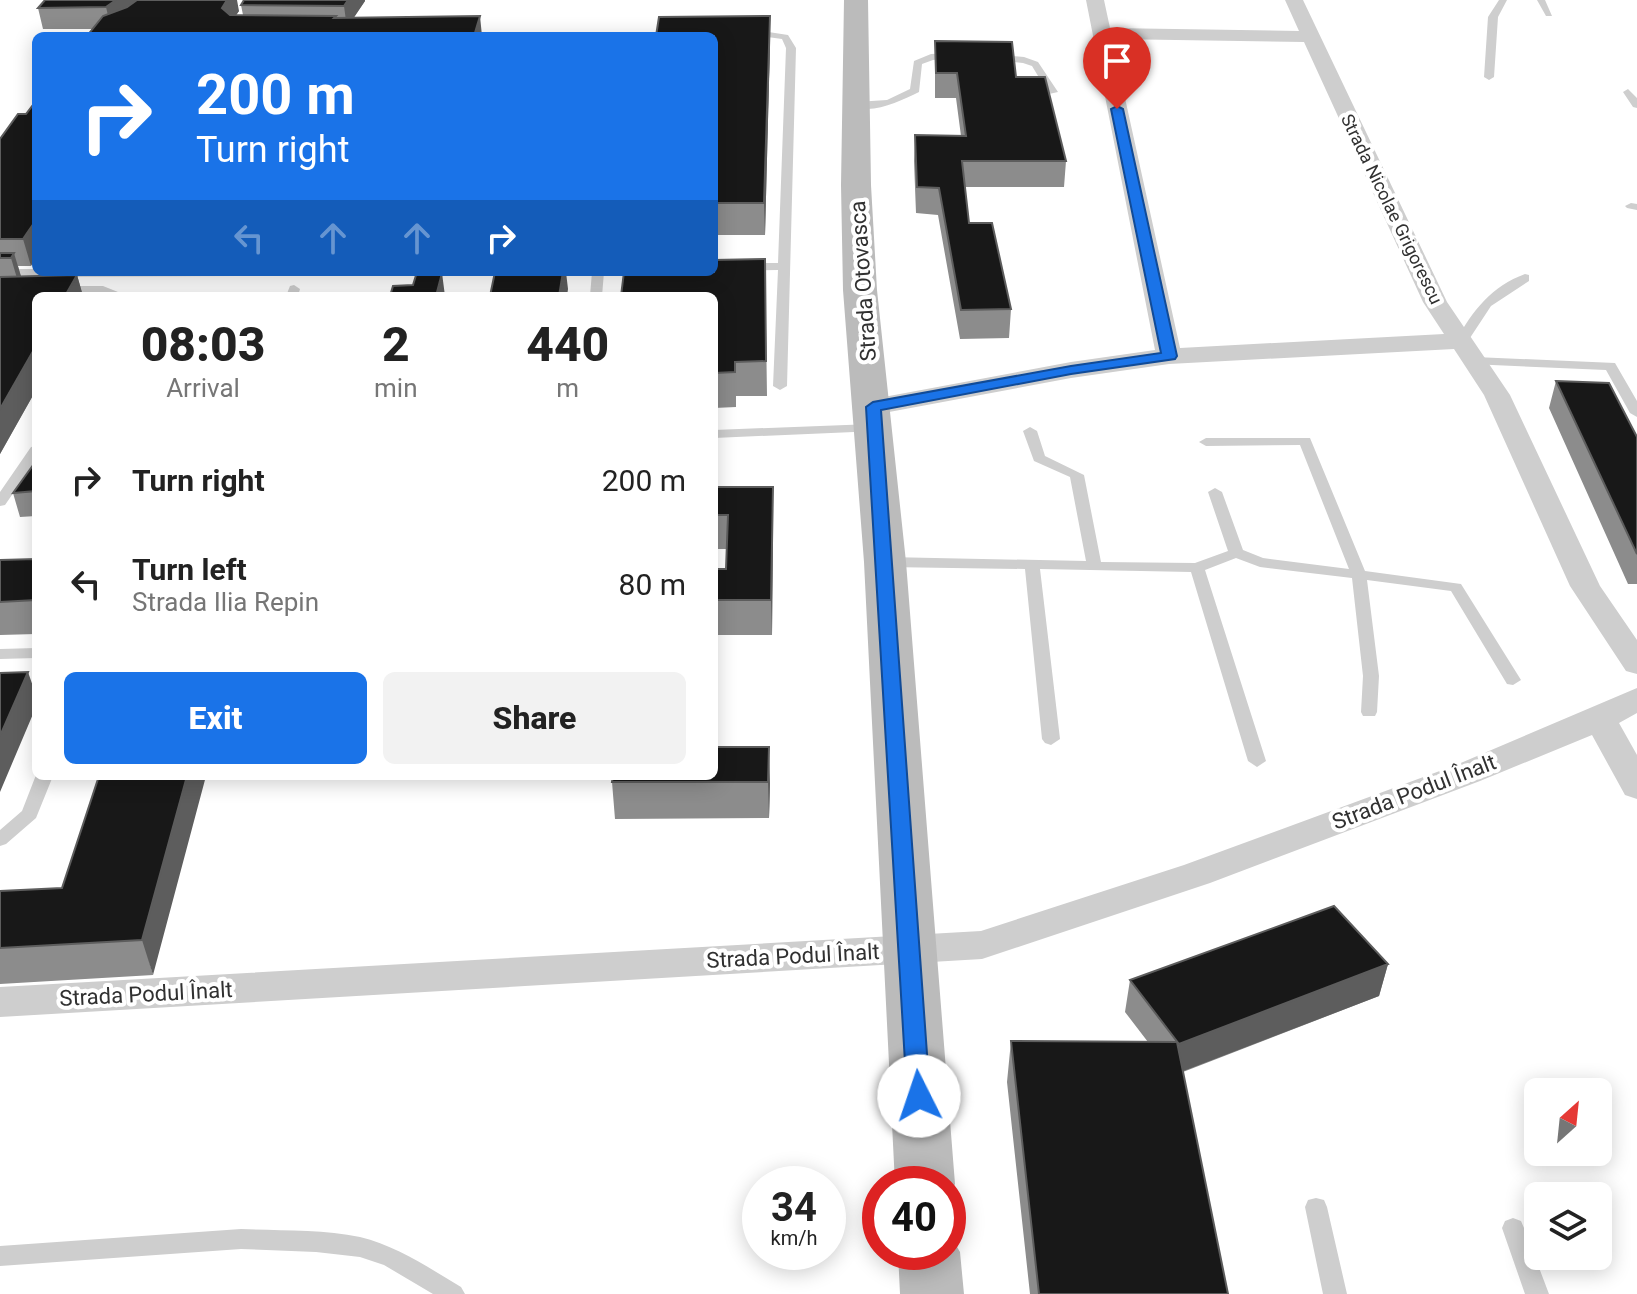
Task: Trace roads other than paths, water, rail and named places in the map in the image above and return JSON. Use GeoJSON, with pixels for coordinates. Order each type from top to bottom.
{"type":"FeatureCollection","features":[{"type":"Feature","properties":{"kind":"street","name":"Strada Otovasca"},"geometry":{"type":"LineString","coordinates":[[856,0],[860,290],[885,562],[924,1166]]}},
{"type":"Feature","properties":{"kind":"street"},"geometry":{"type":"LineString","coordinates":[[1095,0],[1105,33],[1121,135],[1169,356]]}},
{"type":"Feature","properties":{"kind":"street","name":"Strada Nicolae Grigorescu"},"geometry":{"type":"LineString","coordinates":[[1294,0],[1435,302],[1497,395],[1585,586],[1637,664]]}},
{"type":"Feature","properties":{"kind":"street"},"geometry":{"type":"LineString","coordinates":[[1105,33],[1311,37]]}},
{"type":"Feature","properties":{"kind":"street"},"geometry":{"type":"LineString","coordinates":[[874,418],[1071,370],[1169,356],[1468,351]]}},
{"type":"Feature","properties":{"kind":"street","name":"Strada Podul Înalt"},"geometry":{"type":"LineString","coordinates":[[0,1002],[982,945],[1197,874],[1468,773],[1600,719],[1637,699]]}},
{"type":"Feature","properties":{"kind":"street"},"geometry":{"type":"LineString","coordinates":[[1600,719],[1637,787]]}},
{"type":"Feature","properties":{"kind":"street"},"geometry":{"type":"LineString","coordinates":[[930,1270],[932,1294]]}},
{"type":"Feature","properties":{"kind":"lane"},"geometry":{"type":"LineString","coordinates":[[1489,77],[1493,17],[1503,0]]}},
{"type":"Feature","properties":{"kind":"lane"},"geometry":{"type":"LineString","coordinates":[[1541,0],[1549,14]]}},
{"type":"Feature","properties":{"kind":"lane"},"geometry":{"type":"LineString","coordinates":[[743,32],[785,37],[791,48],[780,386]]}},
{"type":"Feature","properties":{"kind":"lane"},"geometry":{"type":"LineString","coordinates":[[856,105],[889,103],[915,90],[917,63],[931,57],[970,56]]}},
{"type":"Feature","properties":{"kind":"lane"},"geometry":{"type":"LineString","coordinates":[[983,56],[1030,62],[1040,69],[1047,87],[1053,92]]}},
{"type":"Feature","properties":{"kind":"lane"},"geometry":{"type":"LineString","coordinates":[[1628,92],[1637,105]]}},
{"type":"Feature","properties":{"kind":"lane"},"geometry":{"type":"LineString","coordinates":[[718,267],[784,266]]}},
{"type":"Feature","properties":{"kind":"lane"},"geometry":{"type":"LineString","coordinates":[[0,273],[32,273]]}},
{"type":"Feature","properties":{"kind":"lane"},"geometry":{"type":"LineString","coordinates":[[1525,278],[1478,310],[1468,351],[1610,366],[1637,413]]}},
{"type":"Feature","properties":{"kind":"lane"},"geometry":{"type":"LineString","coordinates":[[44,291],[109,292]]}},
{"type":"Feature","properties":{"kind":"lane"},"geometry":{"type":"LineString","coordinates":[[718,434],[874,418]]}},
{"type":"Feature","properties":{"kind":"lane"},"geometry":{"type":"LineString","coordinates":[[1030,431],[1039,458],[1077,475],[1094,566]]}},
{"type":"Feature","properties":{"kind":"lane"},"geometry":{"type":"LineString","coordinates":[[1206,442],[1305,441],[1359,575],[1371,676],[1369,712]]}},
{"type":"Feature","properties":{"kind":"lane"},"geometry":{"type":"LineString","coordinates":[[0,502],[32,456]]}},
{"type":"Feature","properties":{"kind":"lane"},"geometry":{"type":"LineString","coordinates":[[1215,492],[1236,553]]}},
{"type":"Feature","properties":{"kind":"lane"},"geometry":{"type":"LineString","coordinates":[[885,562],[1197,568],[1236,553],[1260,562],[1456,587],[1513,680]]}},
{"type":"Feature","properties":{"kind":"lane"},"geometry":{"type":"LineString","coordinates":[[1032,565],[1051,739]]}},
{"type":"Feature","properties":{"kind":"lane"},"geometry":{"type":"LineString","coordinates":[[1197,568],[1257,761]]}},
{"type":"Feature","properties":{"kind":"lane"},"geometry":{"type":"LineString","coordinates":[[0,654],[32,653]]}},
{"type":"Feature","properties":{"kind":"lane"},"geometry":{"type":"LineString","coordinates":[[0,840],[30,814],[43,780]]}},
{"type":"Feature","properties":{"kind":"lane"},"geometry":{"type":"LineString","coordinates":[[1316,1207],[1335,1294]]}},
{"type":"Feature","properties":{"kind":"lane"},"geometry":{"type":"LineString","coordinates":[[1513,1228],[1537,1294]]}},
{"type":"Feature","properties":{"kind":"lane"},"geometry":{"type":"LineString","coordinates":[[0,1256],[241,1239],[316,1242],[360,1247],[392,1258],[453,1294]]}}]}
